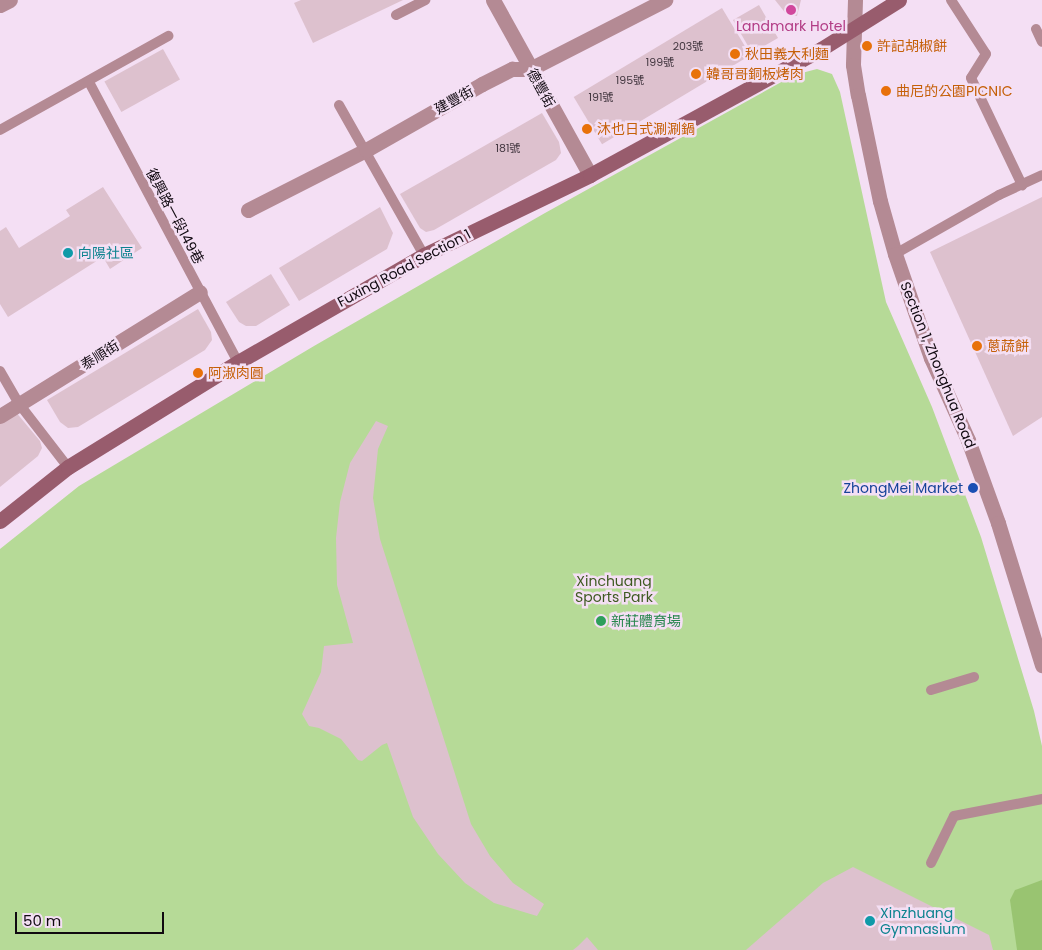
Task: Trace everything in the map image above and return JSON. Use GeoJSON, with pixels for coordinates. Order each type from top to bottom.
{"type":"FeatureCollection","features":[{"type":"Feature","properties":{"kind":"street"},"geometry":{"type":"LineString","coordinates":[[0,5],[10,0]]}},
{"type":"Feature","properties":{"kind":"street","name":"德豐街"},"geometry":{"type":"LineString","coordinates":[[493,0],[590,175]]}},
{"type":"Feature","properties":{"kind":"street","name":"建豐街"},"geometry":{"type":"LineString","coordinates":[[248,210],[366,150],[512,69],[530,68],[665,0]]}},
{"type":"Feature","properties":{"kind":"street","name":"Section 1, Zhonghua Road"},"geometry":{"type":"LineString","coordinates":[[855,0],[852,30],[853,65],[880,201],[895,254],[932,358],[968,440],[1038,636],[1042,665]]}},
{"type":"Feature","properties":{"kind":"street","name":"Fuxing Road Section 1"},"geometry":{"type":"LineString","coordinates":[[0,521],[68,468],[238,362],[424,255],[590,175],[852,30],[899,0]]}},
{"type":"Feature","properties":{"kind":"street","name":"泰順街"},"geometry":{"type":"LineString","coordinates":[[0,416],[20,406],[200,292]]}},
{"type":"Feature","properties":{"kind":"lane"},"geometry":{"type":"LineString","coordinates":[[396,15],[425,0]]}},
{"type":"Feature","properties":{"kind":"lane"},"geometry":{"type":"LineString","coordinates":[[952,0],[986,54],[971,78],[1022,184]]}},
{"type":"Feature","properties":{"kind":"lane"},"geometry":{"type":"LineString","coordinates":[[1036,30],[1042,42]]}},
{"type":"Feature","properties":{"kind":"lane"},"geometry":{"type":"LineString","coordinates":[[0,130],[89,82],[168,36]]}},
{"type":"Feature","properties":{"kind":"lane","name":"復興路一段149巷"},"geometry":{"type":"LineString","coordinates":[[89,82],[238,362]]}},
{"type":"Feature","properties":{"kind":"lane"},"geometry":{"type":"LineString","coordinates":[[340,105],[424,255]]}},
{"type":"Feature","properties":{"kind":"lane"},"geometry":{"type":"LineString","coordinates":[[895,254],[999,195],[1042,175]]}},
{"type":"Feature","properties":{"kind":"lane"},"geometry":{"type":"LineString","coordinates":[[0,371],[20,406],[68,468]]}},
{"type":"Feature","properties":{"kind":"lane"},"geometry":{"type":"LineString","coordinates":[[931,690],[974,677]]}},
{"type":"Feature","properties":{"kind":"lane"},"geometry":{"type":"LineString","coordinates":[[931,863],[954,816],[1042,799]]}},
{"type":"Feature","properties":{"kind":"green space","name":"Xinchuang Sports Park"},"geometry":{"type":"Polygon","coordinates":[[[817,69],[832,74],[840,92],[886,302],[932,407],[981,537],[1034,711],[1042,746],[1042,950],[0,950],[0,549],[79,486],[314,346],[545,213],[794,75],[817,69]]]}},
{"type":"Feature","properties":{"kind":"green space"},"geometry":{"type":"Polygon","coordinates":[[[1042,880],[1042,950],[1017,950],[1010,900],[1015,890],[1042,880]]]}},
{"type":"Feature","properties":{"kind":"building"},"geometry":{"type":"Polygon","coordinates":[[[301,0],[403,0],[313,43],[294,3],[301,0]]]}},
{"type":"Feature","properties":{"kind":"building","name":"Landmark Hotel"},"geometry":{"type":"Polygon","coordinates":[[[775,0],[801,0],[797,16],[787,15],[775,0]]]}},
{"type":"Feature","properties":{"kind":"building"},"geometry":{"type":"Polygon","coordinates":[[[759,5],[778,38],[752,53],[733,20],[759,5]]]}},
{"type":"Feature","properties":{"kind":"building"},"geometry":{"type":"Polygon","coordinates":[[[722,8],[750,55],[602,144],[574,97],[722,8]]]}},
{"type":"Feature","properties":{"kind":"building"},"geometry":{"type":"Polygon","coordinates":[[[163,49],[180,80],[121,112],[104,81],[163,49]]]}},
{"type":"Feature","properties":{"kind":"building"},"geometry":{"type":"Polygon","coordinates":[[[542,113],[559,142],[561,153],[556,160],[434,230],[426,232],[420,228],[400,194],[542,113]]]}},
{"type":"Feature","properties":{"kind":"building","name":"向陽社區"},"geometry":{"type":"Polygon","coordinates":[[[103,187],[142,248],[110,269],[103,257],[8,317],[0,304],[0,231],[6,227],[19,248],[70,216],[66,210],[103,187]]]}},
{"type":"Feature","properties":{"kind":"building"},"geometry":{"type":"Polygon","coordinates":[[[1042,197],[1042,417],[1013,436],[930,252],[1042,197]]]}},
{"type":"Feature","properties":{"kind":"building"},"geometry":{"type":"Polygon","coordinates":[[[380,207],[393,233],[387,249],[299,301],[279,268],[380,207]]]}},
{"type":"Feature","properties":{"kind":"building"},"geometry":{"type":"Polygon","coordinates":[[[271,274],[290,305],[256,326],[246,326],[239,322],[226,302],[271,274]]]}},
{"type":"Feature","properties":{"kind":"building"},"geometry":{"type":"Polygon","coordinates":[[[198,309],[211,332],[212,340],[205,350],[78,427],[68,428],[60,422],[47,400],[198,309]]]}},
{"type":"Feature","properties":{"kind":"building"},"geometry":{"type":"Polygon","coordinates":[[[15,411],[40,441],[42,448],[38,456],[0,487],[0,423],[15,411]]]}},
{"type":"Feature","properties":{"kind":"building"},"geometry":{"type":"Polygon","coordinates":[[[376,421],[388,426],[378,449],[373,498],[380,539],[471,824],[490,856],[513,883],[544,904],[537,916],[494,903],[465,883],[438,854],[413,817],[387,743],[362,761],[358,760],[341,739],[319,728],[309,726],[302,714],[321,672],[324,646],[353,643],[337,585],[336,538],[340,502],[350,463],[376,421]]]}},
{"type":"Feature","properties":{"kind":"building","name":"Xinzhuang Gymnasium"},"geometry":{"type":"Polygon","coordinates":[[[853,867],[989,935],[993,950],[746,950],[823,883],[853,867]]]}},
{"type":"Feature","properties":{"kind":"building"},"geometry":{"type":"Polygon","coordinates":[[[587,937],[598,950],[573,950],[578,946],[587,937]]]}},
{"type":"Feature","properties":{"kind":"place","name":"Landmark Hotel"},"geometry":{"type":"Point","coordinates":[791,10]}},
{"type":"Feature","properties":{"kind":"place","name":"許記胡椒餅"},"geometry":{"type":"Point","coordinates":[867,46]}},
{"type":"Feature","properties":{"kind":"place","name":"秋田義大利麵"},"geometry":{"type":"Point","coordinates":[735,54]}},
{"type":"Feature","properties":{"kind":"place","name":"韓哥哥銅板烤肉"},"geometry":{"type":"Point","coordinates":[696,74]}},
{"type":"Feature","properties":{"kind":"place","name":"曲尼的公園PICNIC"},"geometry":{"type":"Point","coordinates":[886,91]}},
{"type":"Feature","properties":{"kind":"place","name":"沐也日式涮涮鍋"},"geometry":{"type":"Point","coordinates":[587,129]}},
{"type":"Feature","properties":{"kind":"place","name":"向陽社區"},"geometry":{"type":"Point","coordinates":[68,253]}},
{"type":"Feature","properties":{"kind":"place","name":"蔥蔬餅"},"geometry":{"type":"Point","coordinates":[977,346]}},
{"type":"Feature","properties":{"kind":"place","name":"阿淑肉圓"},"geometry":{"type":"Point","coordinates":[198,373]}},
{"type":"Feature","properties":{"kind":"place","name":"ZhongMei Market"},"geometry":{"type":"Point","coordinates":[973,488]}},
{"type":"Feature","properties":{"kind":"place","name":"新莊體育場"},"geometry":{"type":"Point","coordinates":[601,621]}},
{"type":"Feature","properties":{"kind":"place","name":"Xinzhuang Gymnasium"},"geometry":{"type":"Point","coordinates":[870,921]}}]}
